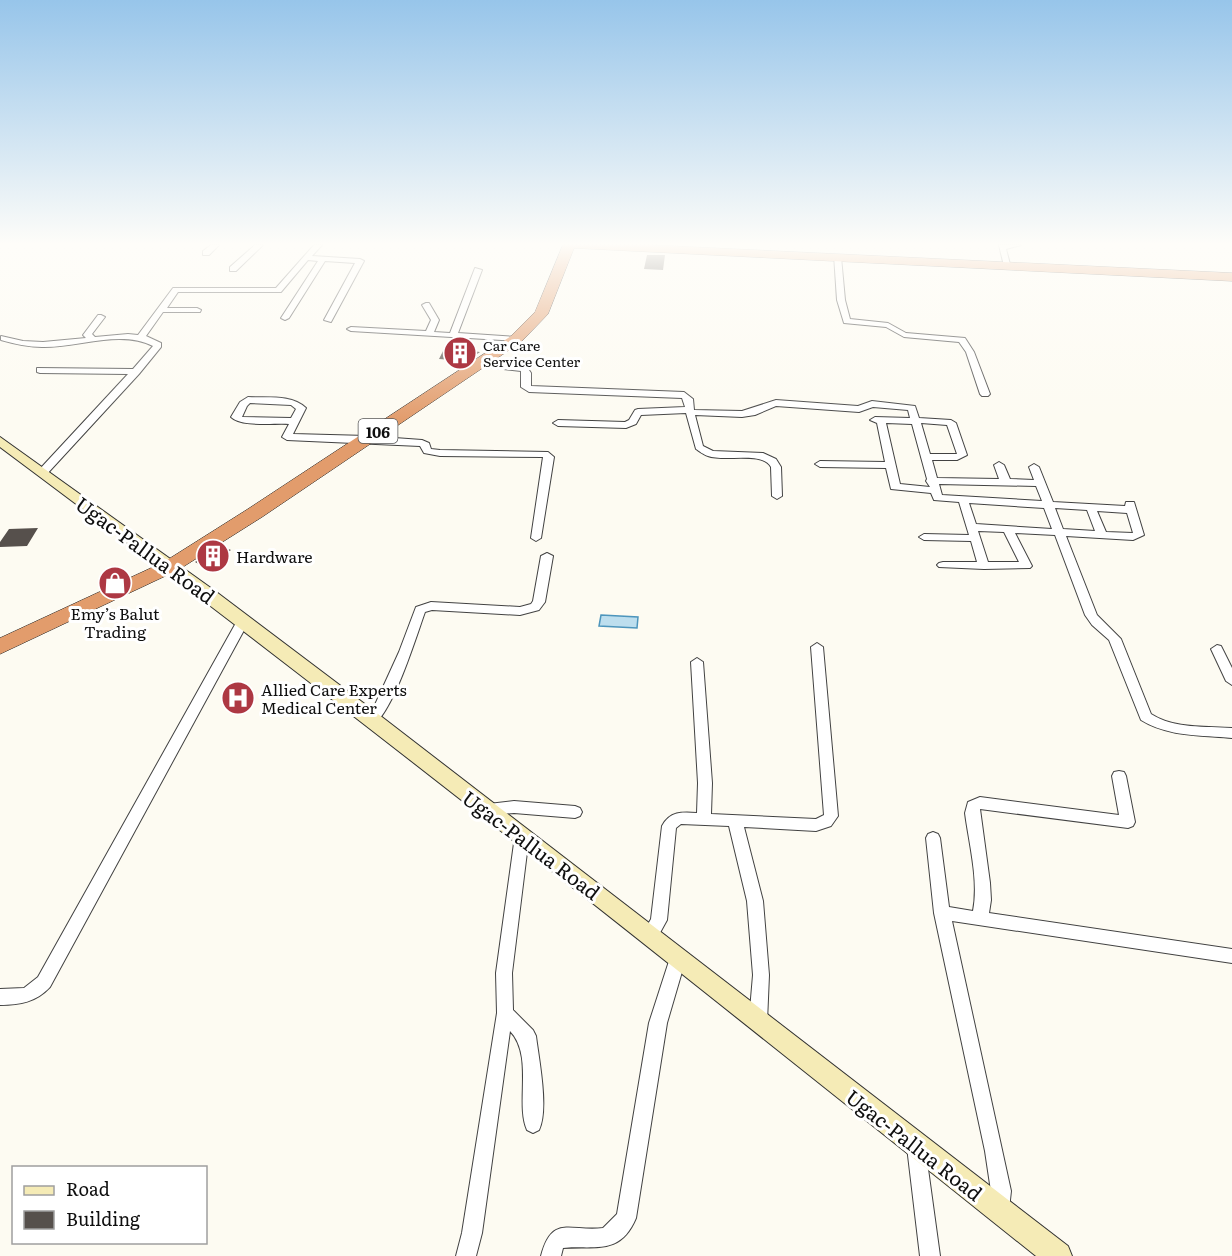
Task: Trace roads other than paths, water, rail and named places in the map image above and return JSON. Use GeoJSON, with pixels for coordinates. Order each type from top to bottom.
{"type":"FeatureCollection","features":[{"type":"Feature","properties":{"kind":"highway","name":"106"},"geometry":{"type":"LineString","coordinates":[[0,647],[171,566],[516,339],[541,314],[545,304]]}},
{"type":"Feature","properties":{"kind":"street"},"geometry":{"type":"LineString","coordinates":[[140,338],[167,304]]}},
{"type":"Feature","properties":{"kind":"street"},"geometry":{"type":"LineString","coordinates":[[285,318],[294,304]]}},
{"type":"Feature","properties":{"kind":"street"},"geometry":{"type":"LineString","coordinates":[[328,320],[337,304]]}},
{"type":"Feature","properties":{"kind":"street"},"geometry":{"type":"LineString","coordinates":[[426,304],[435,320],[429,333]]}},
{"type":"Feature","properties":{"kind":"street"},"geometry":{"type":"LineString","coordinates":[[453,335],[465,304]]}},
{"type":"Feature","properties":{"kind":"street"},"geometry":{"type":"LineString","coordinates":[[842,304],[847,321],[891,326],[904,335],[962,340],[970,352],[985,394]]}},
{"type":"Feature","properties":{"kind":"street"},"geometry":{"type":"LineString","coordinates":[[163,310],[198,310]]}},
{"type":"Feature","properties":{"kind":"street"},"geometry":{"type":"LineString","coordinates":[[92,338],[87,335],[100,317]]}},
{"type":"Feature","properties":{"kind":"street"},"geometry":{"type":"LineString","coordinates":[[351,328],[516,339]]}},
{"type":"Feature","properties":{"kind":"street"},"geometry":{"type":"LineString","coordinates":[[4,338],[36,346],[70,344],[92,338],[140,338],[158,345],[136,372],[42,473]]}},
{"type":"Feature","properties":{"kind":"street"},"geometry":{"type":"LineString","coordinates":[[479,364],[524,369],[527,374],[525,387],[530,389],[687,397],[699,447],[711,454],[763,456],[773,461],[776,467],[777,496]]}},
{"type":"Feature","properties":{"kind":"street"},"geometry":{"type":"LineString","coordinates":[[40,370],[136,372]]}},
{"type":"Feature","properties":{"kind":"street"},"geometry":{"type":"LineString","coordinates":[[294,421],[240,420],[236,417],[248,400],[286,402],[297,404],[301,408],[287,437],[422,443],[426,445],[427,452],[440,453],[545,454],[549,458],[536,538]]}},
{"type":"Feature","properties":{"kind":"street"},"geometry":{"type":"LineString","coordinates":[[558,423],[626,425],[633,423],[638,412],[689,411],[750,414],[764,409],[769,404],[859,409],[872,404],[909,407],[912,408],[935,495],[942,499],[1091,508],[1131,507],[1139,535],[1137,537],[1008,529],[924,537]]}},
{"type":"Feature","properties":{"kind":"street"},"geometry":{"type":"LineString","coordinates":[[925,457],[957,458],[962,455],[951,423],[877,420],[895,487],[1040,483]]}},
{"type":"Feature","properties":{"kind":"street","name":"Ugac-Pallua Road"},"geometry":{"type":"LineString","coordinates":[[0,441],[171,566],[372,719],[1058,1256]]}},
{"type":"Feature","properties":{"kind":"street"},"geometry":{"type":"LineString","coordinates":[[820,464],[890,465]]}},
{"type":"Feature","properties":{"kind":"street"},"geometry":{"type":"LineString","coordinates":[[999,465],[1006,483]]}},
{"type":"Feature","properties":{"kind":"street"},"geometry":{"type":"LineString","coordinates":[[1034,467],[1095,624],[1108,630],[1115,639],[1146,717],[1152,722],[1170,727],[1232,733]]}},
{"type":"Feature","properties":{"kind":"street"},"geometry":{"type":"LineString","coordinates":[[963,500],[984,566]]}},
{"type":"Feature","properties":{"kind":"street"},"geometry":{"type":"LineString","coordinates":[[1091,508],[1102,535]]}},
{"type":"Feature","properties":{"kind":"street"},"geometry":{"type":"LineString","coordinates":[[943,565],[1026,566],[1008,529]]}},
{"type":"Feature","properties":{"kind":"street"},"geometry":{"type":"LineString","coordinates":[[372,719],[379,711],[405,652],[420,610],[431,606],[520,611],[535,607],[539,602],[548,556]]}},
{"type":"Feature","properties":{"kind":"street"},"geometry":{"type":"LineString","coordinates":[[0,997],[28,995],[36,991],[44,982],[243,621]]}},
{"type":"Feature","properties":{"kind":"street"},"geometry":{"type":"LineString","coordinates":[[650,935],[659,920],[671,822],[681,818],[816,825],[826,822],[831,816],[817,647]]}},
{"type":"Feature","properties":{"kind":"street"},"geometry":{"type":"LineString","coordinates":[[1217,649],[1232,681]]}},
{"type":"Feature","properties":{"kind":"street"},"geometry":{"type":"LineString","coordinates":[[697,662],[705,783],[704,820]]}},
{"type":"Feature","properties":{"kind":"street"},"geometry":{"type":"LineString","coordinates":[[980,917],[983,900],[973,806],[980,803],[1128,822],[1119,776]]}},
{"type":"Feature","properties":{"kind":"street"},"geometry":{"type":"LineString","coordinates":[[485,809],[502,807],[575,812]]}},
{"type":"Feature","properties":{"kind":"street"},"geometry":{"type":"LineString","coordinates":[[735,821],[755,901],[761,975],[758,1022]]}},
{"type":"Feature","properties":{"kind":"street"},"geometry":{"type":"LineString","coordinates":[[466,1256],[472,1233],[505,1013],[504,973],[522,836]]}},
{"type":"Feature","properties":{"kind":"street"},"geometry":{"type":"LineString","coordinates":[[933,838],[942,913],[994,1151],[1000,1191],[999,1209]]}},
{"type":"Feature","properties":{"kind":"street"},"geometry":{"type":"LineString","coordinates":[[942,913],[1232,956]]}},
{"type":"Feature","properties":{"kind":"street"},"geometry":{"type":"LineString","coordinates":[[551,1256],[558,1239],[613,1236],[626,1218],[658,1023],[678,958]]}},
{"type":"Feature","properties":{"kind":"street"},"geometry":{"type":"LineString","coordinates":[[505,1013],[527,1036],[533,1083],[533,1124]]}},
{"type":"Feature","properties":{"kind":"street"},"geometry":{"type":"LineString","coordinates":[[916,1145],[930,1256]]}},
{"type":"Feature","properties":{"kind":"water"},"geometry":{"type":"Polygon","coordinates":[[[601,615],[638,617],[637,628],[599,626],[601,615]]]}},
{"type":"Feature","properties":{"kind":"place","name":"Car Care Service Center"},"geometry":{"type":"Point","coordinates":[460,353]}},
{"type":"Feature","properties":{"kind":"place","name":"Hardware"},"geometry":{"type":"Point","coordinates":[213,556]}},
{"type":"Feature","properties":{"kind":"place","name":"Emy’s Balut Trading"},"geometry":{"type":"Point","coordinates":[115,583]}},
{"type":"Feature","properties":{"kind":"place","name":"Allied Care Experts Medical Center"},"geometry":{"type":"Point","coordinates":[238,698]}}]}
